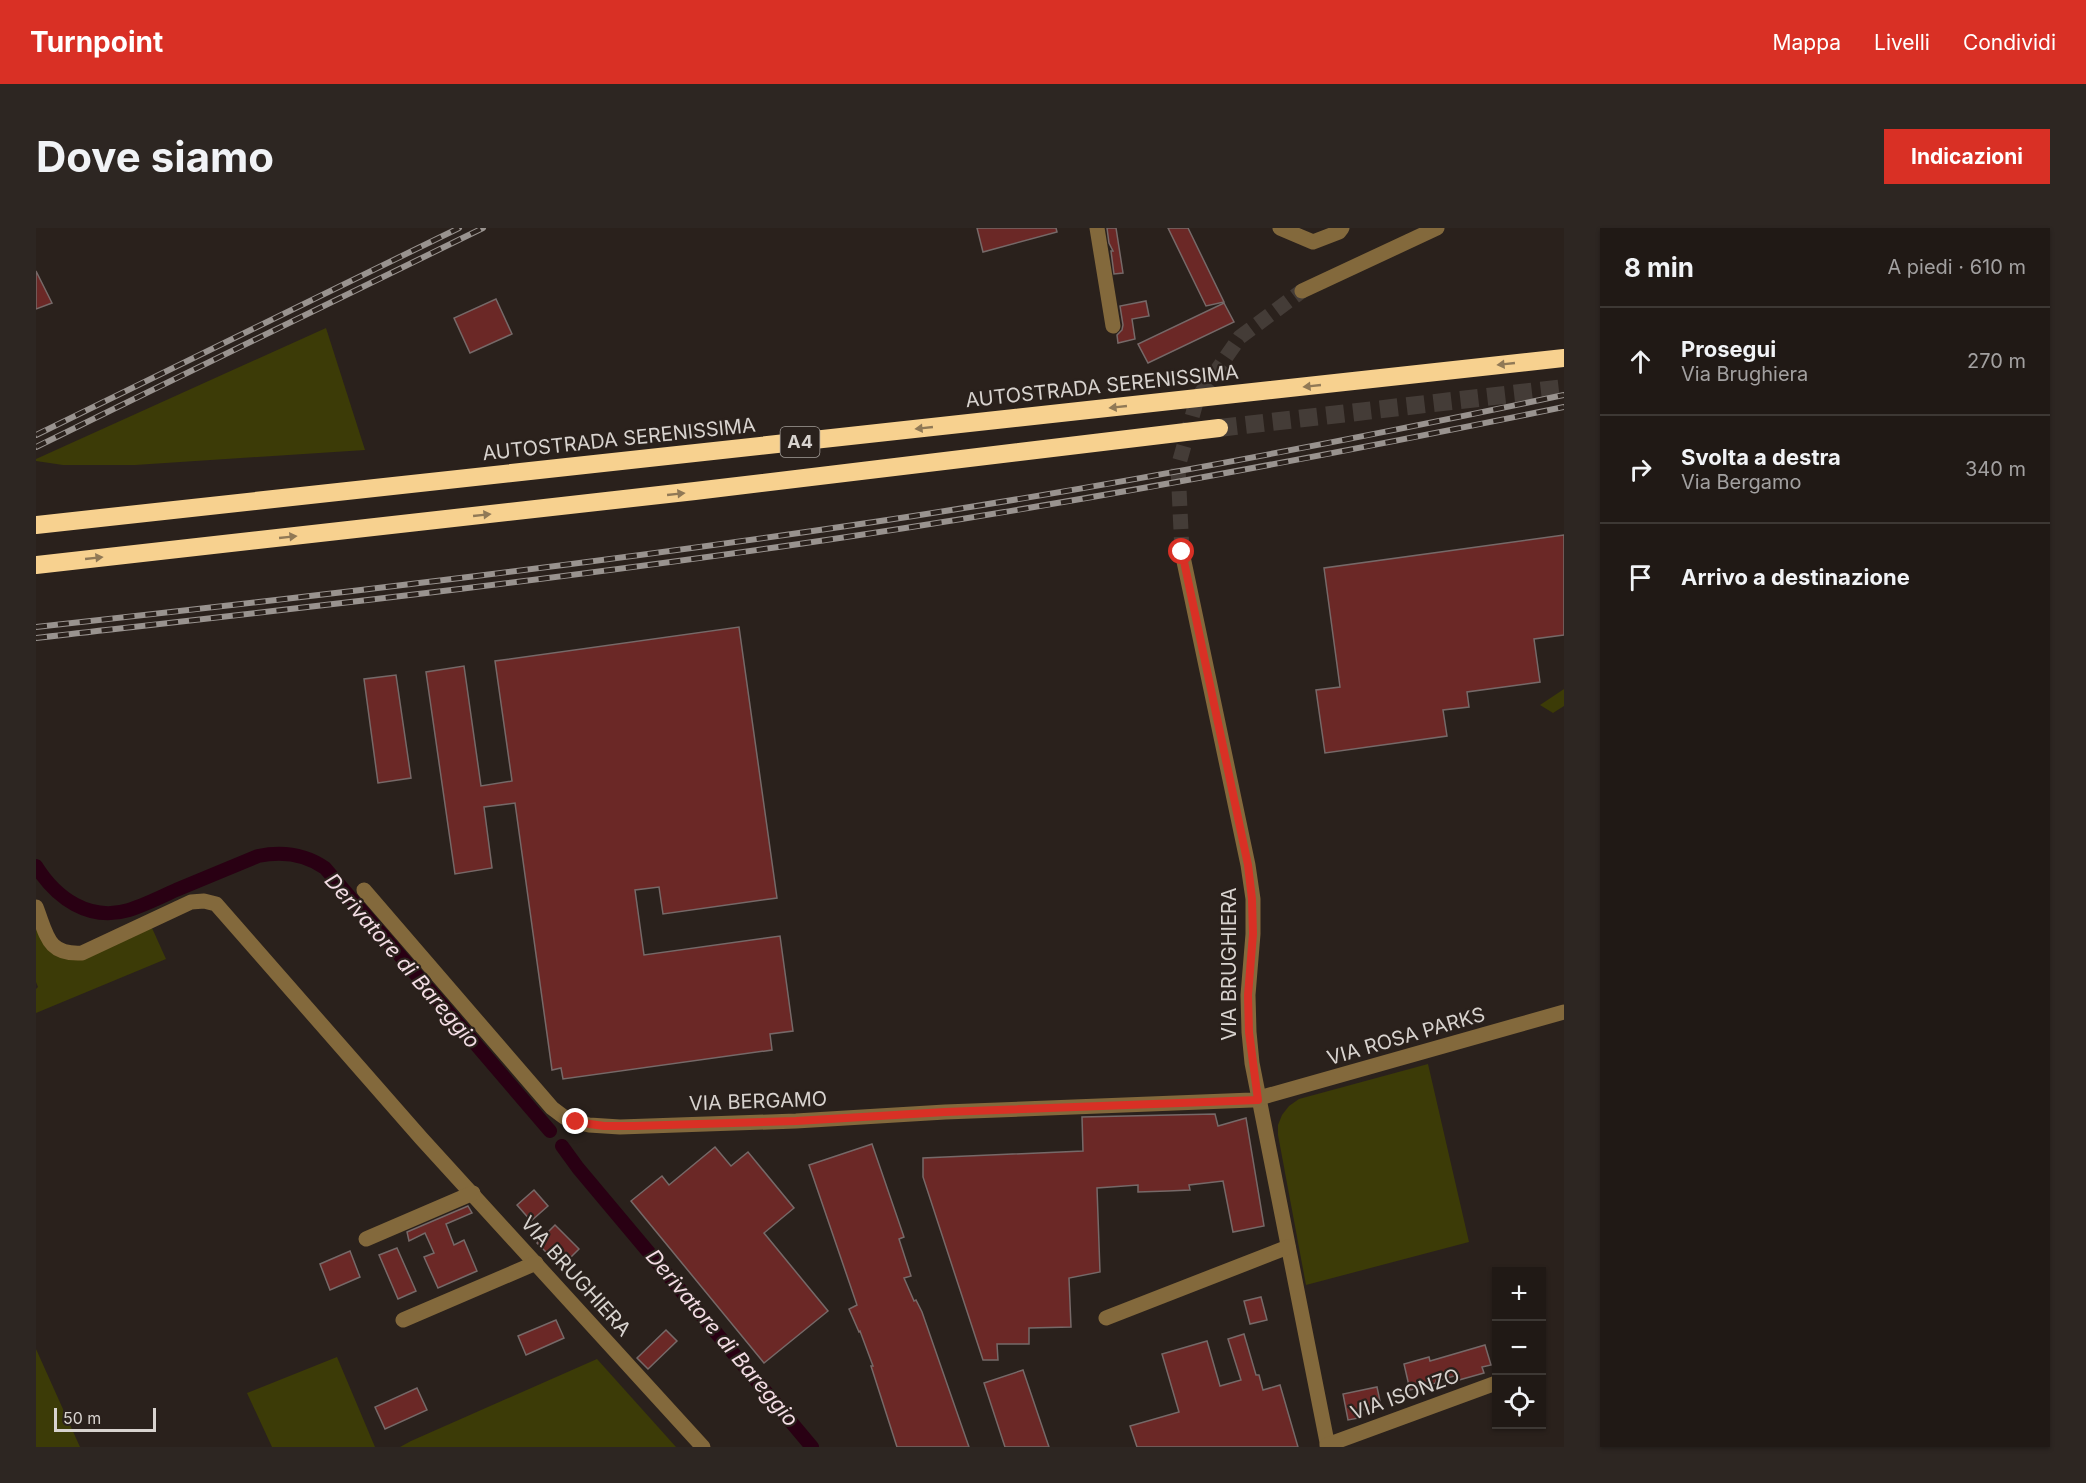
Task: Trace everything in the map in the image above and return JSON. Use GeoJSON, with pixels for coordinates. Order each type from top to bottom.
{"type":"FeatureCollection","features":[{"type":"Feature","properties":{"kind":"highway","name":"AUTOSTRADA SERENISSIMA"},"geometry":{"type":"LineString","coordinates":[[36,525],[1564,358]]}},
{"type":"Feature","properties":{"kind":"highway","name":"A4"},"geometry":{"type":"LineString","coordinates":[[36,565],[707,490],[1219,428]]}},
{"type":"Feature","properties":{"kind":"street"},"geometry":{"type":"LineString","coordinates":[[1097,228],[1113,326]]}},
{"type":"Feature","properties":{"kind":"street"},"geometry":{"type":"LineString","coordinates":[[1280,228],[1313,242],[1339,232],[1342,228]]}},
{"type":"Feature","properties":{"kind":"street"},"geometry":{"type":"LineString","coordinates":[[1302,291],[1437,228]]}},
{"type":"Feature","properties":{"kind":"street","name":"VIA BRUGHIERA"},"geometry":{"type":"LineString","coordinates":[[1182,552],[1248,865],[1253,934],[1248,995],[1249,1032],[1258,1100],[1327,1446]]}},
{"type":"Feature","properties":{"kind":"street","name":"VIA BERGAMO"},"geometry":{"type":"LineString","coordinates":[[364,890],[552,1108],[564,1117],[589,1125],[620,1127],[796,1121],[945,1112],[1258,1100]]}},
{"type":"Feature","properties":{"kind":"street","name":"VIA BRUGHIERA"},"geometry":{"type":"LineString","coordinates":[[36,907],[51,943],[63,952],[70,953],[82,952],[191,902],[204,901],[216,904],[417,1134],[703,1447]]}},
{"type":"Feature","properties":{"kind":"street","name":"VIA ROSA PARKS"},"geometry":{"type":"LineString","coordinates":[[1258,1100],[1564,1012]]}},
{"type":"Feature","properties":{"kind":"street"},"geometry":{"type":"LineString","coordinates":[[366,1239],[472,1193]]}},
{"type":"Feature","properties":{"kind":"street"},"geometry":{"type":"LineString","coordinates":[[1106,1318],[1288,1247]]}},
{"type":"Feature","properties":{"kind":"street"},"geometry":{"type":"LineString","coordinates":[[403,1320],[536,1263]]}},
{"type":"Feature","properties":{"kind":"street","name":"VIA ISONZO"},"geometry":{"type":"LineString","coordinates":[[1327,1446],[1492,1385]]}},
{"type":"Feature","properties":{"kind":"shaded area"},"geometry":{"type":"Polygon","coordinates":[[[326,328],[365,450],[135,465],[63,465],[36,461],[36,459],[326,328]]]}},
{"type":"Feature","properties":{"kind":"shaded area"},"geometry":{"type":"Polygon","coordinates":[[[1564,689],[1564,706],[1553,713],[1540,705],[1564,689]]]}},
{"type":"Feature","properties":{"kind":"shaded area"},"geometry":{"type":"Polygon","coordinates":[[[36,918],[56,953],[152,928],[166,959],[36,1013],[36,989],[38,987],[36,982],[36,918]]]}},
{"type":"Feature","properties":{"kind":"shaded area"},"geometry":{"type":"Polygon","coordinates":[[[1428,1064],[1469,1242],[1306,1285],[1278,1135],[1278,1125],[1282,1115],[1299,1099],[1428,1064]]]}},
{"type":"Feature","properties":{"kind":"shaded area"},"geometry":{"type":"Polygon","coordinates":[[[36,1349],[80,1447],[36,1447],[36,1349]]]}},
{"type":"Feature","properties":{"kind":"shaded area"},"geometry":{"type":"Polygon","coordinates":[[[337,1357],[375,1447],[272,1447],[247,1393],[337,1357]]]}},
{"type":"Feature","properties":{"kind":"shaded area"},"geometry":{"type":"Polygon","coordinates":[[[597,1359],[676,1447],[400,1447],[411,1441],[597,1359]]]}},
{"type":"Feature","properties":{"kind":"building"},"geometry":{"type":"Polygon","coordinates":[[[977,228],[1056,228],[1057,232],[983,252],[977,228]]]}},
{"type":"Feature","properties":{"kind":"building"},"geometry":{"type":"Polygon","coordinates":[[[1107,228],[1116,228],[1123,273],[1114,274],[1111,251],[1113,251],[1109,243],[1107,228]]]}},
{"type":"Feature","properties":{"kind":"building"},"geometry":{"type":"Polygon","coordinates":[[[1168,228],[1188,228],[1224,302],[1206,306],[1168,228]]]}},
{"type":"Feature","properties":{"kind":"building"},"geometry":{"type":"Polygon","coordinates":[[[36,271],[52,303],[36,309],[36,271]]]}},
{"type":"Feature","properties":{"kind":"building"},"geometry":{"type":"Polygon","coordinates":[[[496,299],[512,334],[470,353],[454,318],[496,299]]]}},
{"type":"Feature","properties":{"kind":"building"},"geometry":{"type":"Polygon","coordinates":[[[1146,301],[1149,316],[1132,319],[1135,339],[1118,343],[1117,335],[1123,325],[1120,306],[1146,301]]]}},
{"type":"Feature","properties":{"kind":"building"},"geometry":{"type":"Polygon","coordinates":[[[1224,303],[1234,322],[1148,363],[1138,344],[1224,303]]]}},
{"type":"Feature","properties":{"kind":"building"},"geometry":{"type":"Polygon","coordinates":[[[1564,535],[1564,635],[1534,639],[1540,682],[1467,692],[1469,707],[1443,710],[1447,736],[1325,753],[1316,690],[1340,687],[1324,568],[1564,535]]]}},
{"type":"Feature","properties":{"kind":"building"},"geometry":{"type":"Polygon","coordinates":[[[739,627],[777,898],[663,914],[659,887],[635,890],[644,955],[780,936],[793,1031],[770,1034],[772,1050],[563,1079],[561,1068],[552,1070],[515,803],[484,807],[492,868],[455,874],[426,672],[464,666],[481,786],[512,781],[495,661],[739,627]]]}},
{"type":"Feature","properties":{"kind":"building"},"geometry":{"type":"Polygon","coordinates":[[[396,675],[411,778],[378,783],[364,679],[396,675]]]}},
{"type":"Feature","properties":{"kind":"building"},"geometry":{"type":"Polygon","coordinates":[[[1215,1114],[1218,1126],[1246,1118],[1264,1226],[1233,1232],[1223,1181],[1189,1185],[1190,1190],[1138,1192],[1138,1185],[1097,1188],[1100,1272],[1069,1278],[1071,1327],[1029,1328],[1029,1344],[997,1344],[998,1360],[983,1360],[923,1177],[923,1158],[1083,1151],[1082,1117],[1215,1114]]]}},
{"type":"Feature","properties":{"kind":"building"},"geometry":{"type":"Polygon","coordinates":[[[872,1144],[904,1237],[899,1239],[911,1276],[904,1278],[914,1301],[916,1300],[922,1312],[969,1447],[897,1447],[871,1366],[873,1366],[849,1309],[857,1305],[809,1165],[872,1144]]]}},
{"type":"Feature","properties":{"kind":"building"},"geometry":{"type":"Polygon","coordinates":[[[715,1147],[731,1166],[748,1152],[794,1208],[764,1233],[828,1311],[764,1363],[631,1201],[662,1176],[669,1185],[715,1147]]]}},
{"type":"Feature","properties":{"kind":"building"},"geometry":{"type":"Polygon","coordinates":[[[534,1190],[548,1206],[531,1221],[517,1205],[534,1190]]]}},
{"type":"Feature","properties":{"kind":"building"},"geometry":{"type":"Polygon","coordinates":[[[468,1206],[472,1213],[446,1224],[454,1245],[464,1240],[477,1271],[438,1288],[424,1257],[434,1253],[425,1233],[409,1241],[407,1232],[468,1206]]]}},
{"type":"Feature","properties":{"kind":"building"},"geometry":{"type":"Polygon","coordinates":[[[555,1225],[579,1249],[567,1261],[560,1254],[554,1260],[537,1243],[555,1225]]]}},
{"type":"Feature","properties":{"kind":"building"},"geometry":{"type":"Polygon","coordinates":[[[397,1248],[416,1291],[398,1299],[379,1255],[397,1248]]]}},
{"type":"Feature","properties":{"kind":"building"},"geometry":{"type":"Polygon","coordinates":[[[350,1251],[360,1277],[330,1290],[320,1264],[350,1251]]]}},
{"type":"Feature","properties":{"kind":"building"},"geometry":{"type":"Polygon","coordinates":[[[1261,1297],[1267,1320],[1250,1324],[1244,1301],[1261,1297]]]}},
{"type":"Feature","properties":{"kind":"building"},"geometry":{"type":"Polygon","coordinates":[[[556,1320],[564,1338],[526,1355],[518,1336],[556,1320]]]}},
{"type":"Feature","properties":{"kind":"building"},"geometry":{"type":"Polygon","coordinates":[[[666,1330],[677,1341],[648,1369],[637,1358],[666,1330]]]}},
{"type":"Feature","properties":{"kind":"building"},"geometry":{"type":"Polygon","coordinates":[[[1244,1334],[1256,1375],[1259,1375],[1263,1390],[1280,1385],[1298,1447],[1137,1447],[1130,1426],[1179,1412],[1162,1354],[1207,1341],[1220,1386],[1241,1380],[1228,1339],[1244,1334]]]}},
{"type":"Feature","properties":{"kind":"building"},"geometry":{"type":"Polygon","coordinates":[[[1485,1345],[1491,1365],[1482,1367],[1484,1373],[1459,1380],[1458,1375],[1410,1390],[1404,1364],[1429,1357],[1430,1361],[1485,1345]]]}},
{"type":"Feature","properties":{"kind":"building"},"geometry":{"type":"Polygon","coordinates":[[[1023,1370],[1049,1447],[1005,1447],[984,1383],[1023,1370]]]}},
{"type":"Feature","properties":{"kind":"building"},"geometry":{"type":"Polygon","coordinates":[[[1377,1387],[1381,1406],[1357,1411],[1359,1418],[1348,1420],[1343,1394],[1377,1387]]]}},
{"type":"Feature","properties":{"kind":"building"},"geometry":{"type":"Polygon","coordinates":[[[417,1388],[427,1410],[385,1429],[375,1407],[417,1388]]]}},
{"type":"Feature","properties":{"kind":"waterway","name":"Derivatore di Bareggio"},"geometry":{"type":"LineString","coordinates":[[36,866],[53,888],[75,904],[87,910],[114,913],[141,906],[258,856],[293,855],[317,863],[325,868],[550,1131]]}},
{"type":"Feature","properties":{"kind":"waterway","name":"Derivatore di Bareggio"},"geometry":{"type":"LineString","coordinates":[[562,1146],[812,1447]]}},
{"type":"Feature","properties":{"kind":"tunnel"},"geometry":{"type":"LineString","coordinates":[[1182,552],[1178,467],[1197,399],[1240,337],[1302,291]]}},
{"type":"Feature","properties":{"kind":"tunnel"},"geometry":{"type":"LineString","coordinates":[[1219,428],[1564,388]]}},
{"type":"Feature","properties":{"kind":"railway"},"geometry":{"type":"LineString","coordinates":[[36,435],[459,228]]}},
{"type":"Feature","properties":{"kind":"railway"},"geometry":{"type":"LineString","coordinates":[[36,447],[483,228]]}},
{"type":"Feature","properties":{"kind":"railway"},"geometry":{"type":"LineString","coordinates":[[36,627],[472,576],[907,517],[1236,460],[1564,395]]}},
{"type":"Feature","properties":{"kind":"railway"},"geometry":{"type":"LineString","coordinates":[[36,638],[514,582],[895,530],[1183,481],[1564,407]]}},
{"type":"Feature","properties":{"kind":"route"},"geometry":{"type":"LineString","coordinates":[[576,1122],[620,1127],[1258,1100],[1249,1032],[1248,995],[1253,934],[1248,865],[1182,552]]}}]}
